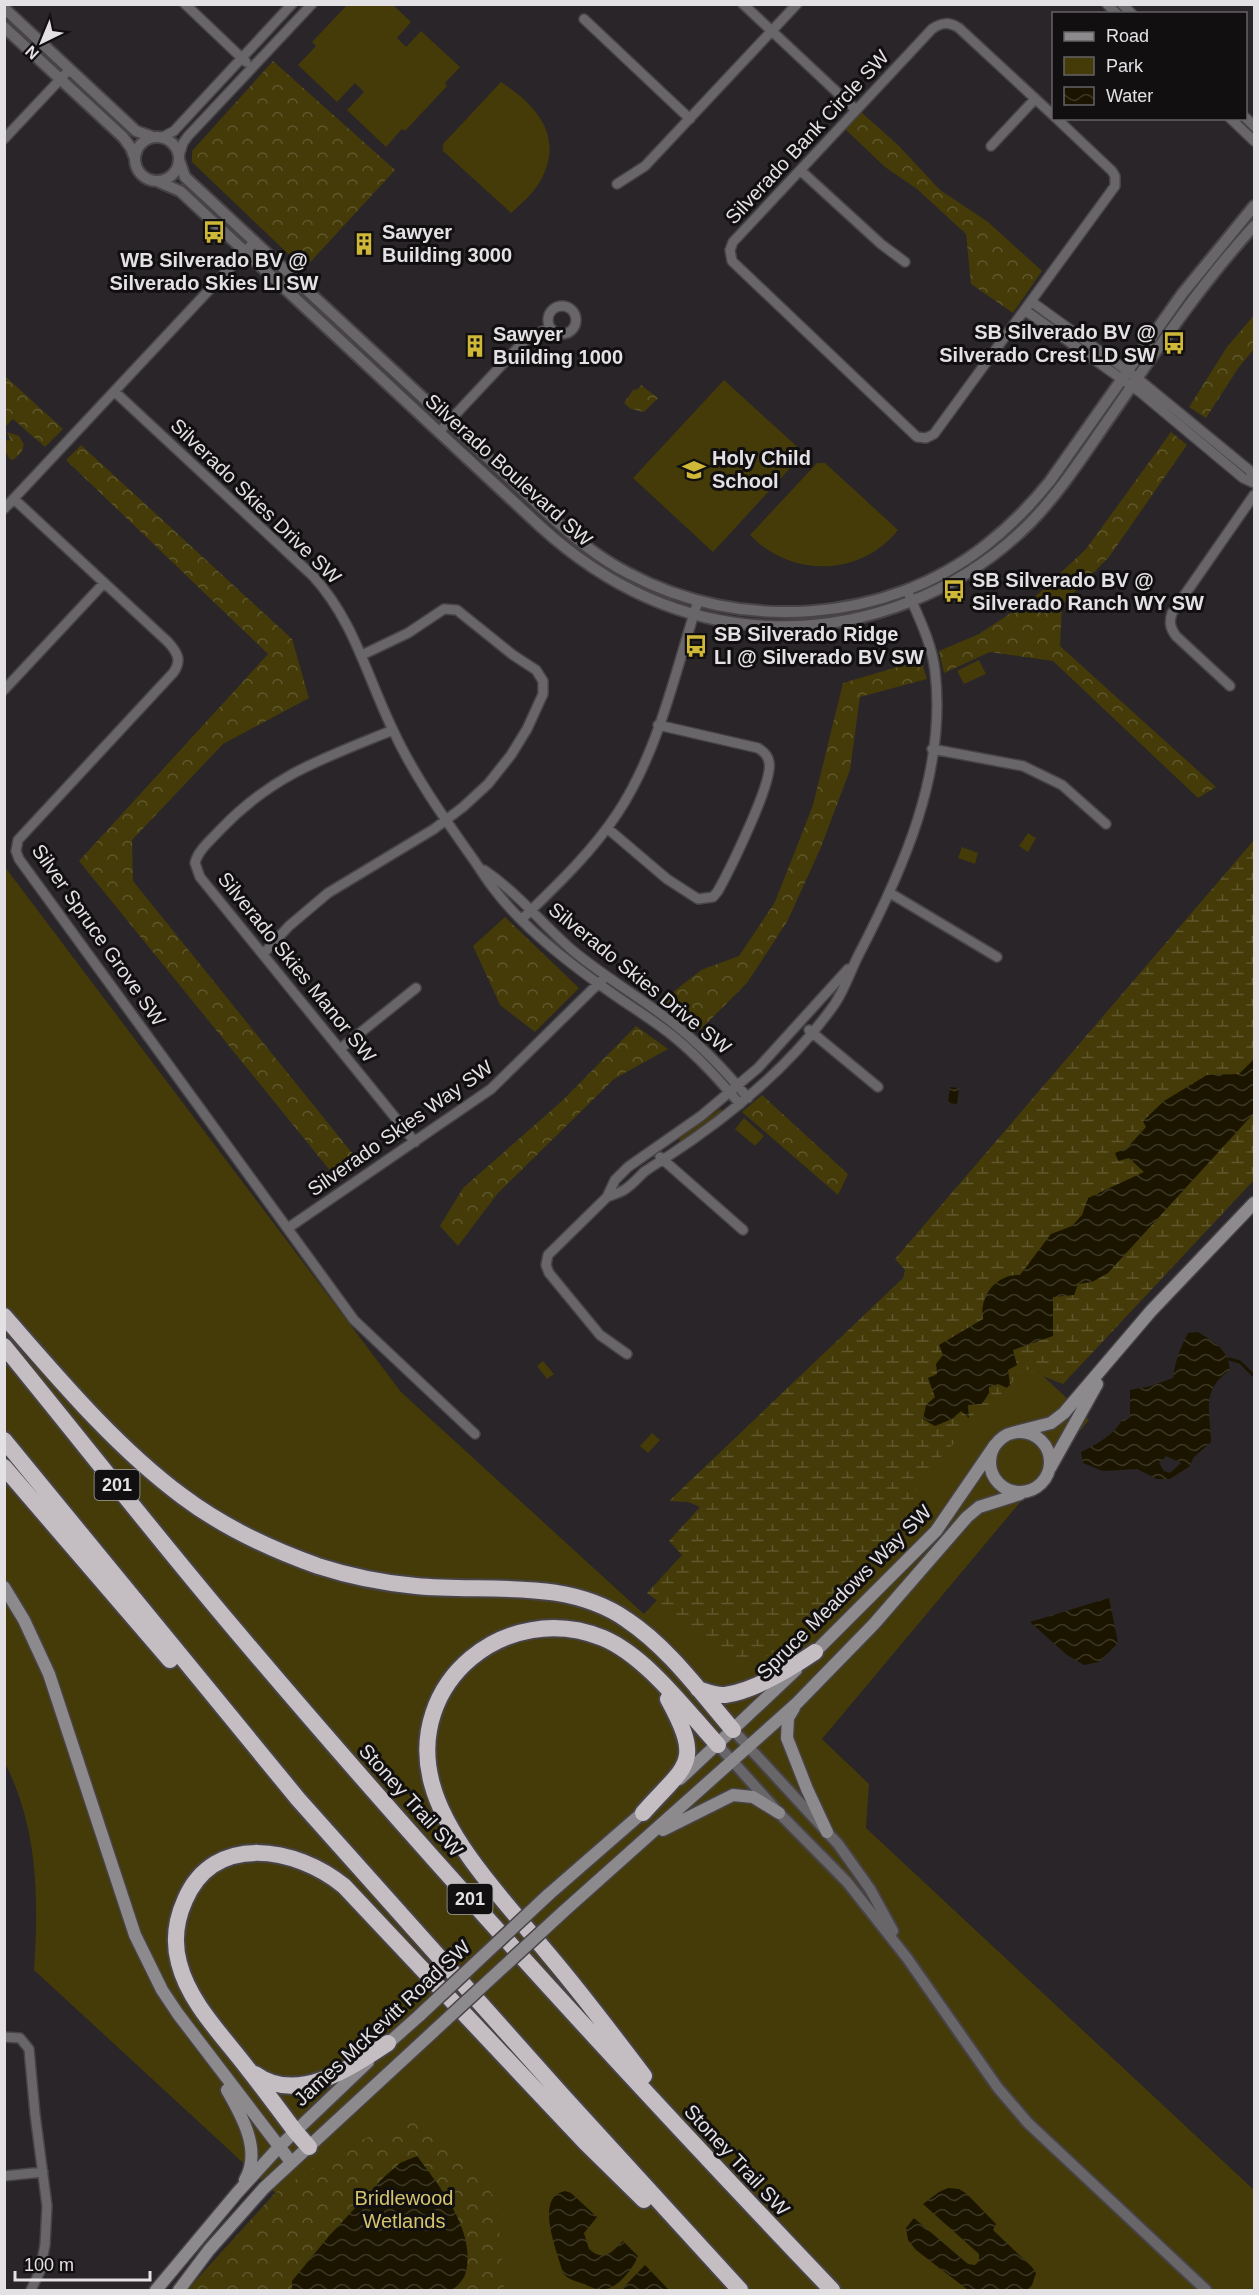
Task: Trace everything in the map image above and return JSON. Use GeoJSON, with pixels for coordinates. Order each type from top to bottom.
{"type":"FeatureCollection","features":[{"type":"Feature","properties":{"kind":"highway"},"geometry":{"type":"LineString","coordinates":[[4,1316],[58,1376],[156,1476],[192,1503],[236,1530],[261,1543],[320,1566],[385,1582],[417,1586],[512,1588],[573,1596],[601,1606],[626,1619],[648,1637],[733,1730]]}},
{"type":"Feature","properties":{"kind":"highway","name":"Stoney Trail SW"},"geometry":{"type":"LineString","coordinates":[[4,1346],[230,1624],[308,1715],[440,1865],[716,2169],[832,2290]]}},
{"type":"Feature","properties":{"kind":"highway"},"geometry":{"type":"LineString","coordinates":[[4,1440],[298,1799]]}},
{"type":"Feature","properties":{"kind":"highway"},"geometry":{"type":"LineString","coordinates":[[4,1467],[157,1646],[298,1799],[738,2290]]}},
{"type":"Feature","properties":{"kind":"highway"},"geometry":{"type":"LineString","coordinates":[[716,2169],[597,2013],[474,1862],[439,1804],[428,1767],[428,1731],[438,1698],[447,1683],[478,1652],[510,1634],[546,1629],[569,1629],[587,1632],[622,1648],[638,1659],[718,1745]]}},
{"type":"Feature","properties":{"kind":"highway"},"geometry":{"type":"LineString","coordinates":[[697,1688],[715,1695],[737,1692],[790,1668],[815,1652]]}},
{"type":"Feature","properties":{"kind":"highway"},"geometry":{"type":"LineString","coordinates":[[643,1813],[682,1771],[688,1758],[686,1739],[654,1675]]}},
{"type":"Feature","properties":{"kind":"highway"},"geometry":{"type":"LineString","coordinates":[[309,2146],[295,2131],[202,2008],[186,1981],[179,1963],[176,1945],[177,1925],[188,1893],[213,1865],[239,1854],[286,1855],[322,1870],[353,1895],[585,2142],[738,2290]]}},
{"type":"Feature","properties":{"kind":"highway"},"geometry":{"type":"LineString","coordinates":[[249,2070],[263,2080],[279,2085],[313,2082],[357,2064],[388,2043]]}},
{"type":"Feature","properties":{"kind":"main road"},"geometry":{"type":"LineString","coordinates":[[1112,1356],[1047,1476],[1033,1489],[1020,1493],[998,1484],[989,1465],[990,1454],[995,1445],[1012,1433],[1051,1423],[1064,1413],[1112,1356],[1151,1311],[1254,1203]]}},
{"type":"Feature","properties":{"kind":"main road"},"geometry":{"type":"LineString","coordinates":[[1012,1433],[1022,1432],[1040,1440],[1049,1457],[1047,1476]]}},
{"type":"Feature","properties":{"kind":"main road","name":"Spruce Meadows Way SW"},"geometry":{"type":"LineString","coordinates":[[733,1730],[936,1531],[995,1445]]}},
{"type":"Feature","properties":{"kind":"main road","name":"Spruce Meadows Way SW"},"geometry":{"type":"LineString","coordinates":[[747,1746],[797,1702],[874,1624],[967,1517],[979,1507],[1020,1493]]}},
{"type":"Feature","properties":{"kind":"main road"},"geometry":{"type":"LineString","coordinates":[[4,1587],[24,1620],[50,1674],[135,1935],[162,1990],[291,2162]]}},
{"type":"Feature","properties":{"kind":"main road"},"geometry":{"type":"LineString","coordinates":[[797,1702],[788,1718],[787,1738],[827,1832]]}},
{"type":"Feature","properties":{"kind":"main road","name":"James McKevitt Road SW"},"geometry":{"type":"LineString","coordinates":[[156,2290],[237,2193],[295,2131],[548,1895],[643,1813],[733,1730]]}},
{"type":"Feature","properties":{"kind":"main road","name":"James McKevitt Road SW"},"geometry":{"type":"LineString","coordinates":[[179,2290],[264,2188],[291,2162],[747,1746]]}},
{"type":"Feature","properties":{"kind":"main road"},"geometry":{"type":"LineString","coordinates":[[641,1843],[674,1823],[733,1795],[753,1797],[779,1814]]}},
{"type":"Feature","properties":{"kind":"main road"},"geometry":{"type":"LineString","coordinates":[[178,2013],[186,2032],[234,2103],[249,2136],[252,2152],[251,2166],[237,2193]]}},
{"type":"Feature","properties":{"kind":"street"},"geometry":{"type":"LineString","coordinates":[[185,4],[253,68]]}},
{"type":"Feature","properties":{"kind":"street"},"geometry":{"type":"LineString","coordinates":[[134,156],[140,144],[174,131],[292,4]]}},
{"type":"Feature","properties":{"kind":"street"},"geometry":{"type":"LineString","coordinates":[[4,27],[123,137],[131,148],[134,163],[140,175],[159,182],[171,177],[175,172],[183,143],[188,136],[312,4]]}},
{"type":"Feature","properties":{"kind":"street"},"geometry":{"type":"LineString","coordinates":[[743,4],[856,110]]}},
{"type":"Feature","properties":{"kind":"street"},"geometry":{"type":"LineString","coordinates":[[617,184],[645,166],[797,4]]}},
{"type":"Feature","properties":{"kind":"street"},"geometry":{"type":"LineString","coordinates":[[4,8],[136,131],[173,144],[179,158]]}},
{"type":"Feature","properties":{"kind":"street"},"geometry":{"type":"LineString","coordinates":[[584,20],[690,119]]}},
{"type":"Feature","properties":{"kind":"street","name":"Silverado Bank Circle SW"},"geometry":{"type":"LineString","coordinates":[[1052,114],[959,28],[946,23],[932,29],[733,242],[730,250],[732,261],[917,437],[926,438],[934,434],[1115,186],[1115,176],[1112,171],[1058,120]]}},
{"type":"Feature","properties":{"kind":"street"},"geometry":{"type":"LineString","coordinates":[[4,139],[70,69]]}},
{"type":"Feature","properties":{"kind":"street"},"geometry":{"type":"LineString","coordinates":[[991,146],[1035,99]]}},
{"type":"Feature","properties":{"kind":"street"},"geometry":{"type":"LineString","coordinates":[[1232,120],[1254,141]]}},
{"type":"Feature","properties":{"kind":"street","name":"Silverado Boulevard SW"},"geometry":{"type":"LineString","coordinates":[[179,158],[185,177],[588,548],[645,582],[698,601],[753,611],[789,613],[872,602],[907,590],[963,561],[1019,517],[1050,481],[1182,294],[1254,206]]}},
{"type":"Feature","properties":{"kind":"street"},"geometry":{"type":"LineString","coordinates":[[800,170],[881,244],[905,262]]}},
{"type":"Feature","properties":{"kind":"street","name":"Silverado Boulevard SW"},"geometry":{"type":"LineString","coordinates":[[159,182],[172,185],[180,190],[439,432],[582,561],[644,597],[694,615],[752,625],[810,626],[874,615],[912,601],[957,579],[984,562],[1020,532],[1061,487],[1200,290],[1254,226]]}},
{"type":"Feature","properties":{"kind":"street"},"geometry":{"type":"LineString","coordinates":[[4,509],[255,241]]}},
{"type":"Feature","properties":{"kind":"street"},"geometry":{"type":"LineString","coordinates":[[1029,306],[1125,374],[1243,478],[1254,483]]}},
{"type":"Feature","properties":{"kind":"street"},"geometry":{"type":"LineString","coordinates":[[439,432],[528,337],[550,328]]}},
{"type":"Feature","properties":{"kind":"street"},"geometry":{"type":"LineString","coordinates":[[360,358],[370,348]]}},
{"type":"Feature","properties":{"kind":"street"},"geometry":{"type":"LineString","coordinates":[[1134,382],[1249,470],[1254,477]]}},
{"type":"Feature","properties":{"kind":"street","name":"Silverado Skies Drive SW"},"geometry":{"type":"LineString","coordinates":[[114,392],[313,576],[331,597],[349,626],[393,730],[412,767],[494,890],[561,954],[599,984],[674,1036],[712,1072],[730,1093],[744,1101]]}},
{"type":"Feature","properties":{"kind":"street"},"geometry":{"type":"LineString","coordinates":[[1230,686],[1176,636],[1170,619],[1254,495]]}},
{"type":"Feature","properties":{"kind":"street","name":"Silver Spruce Grove SW"},"geometry":{"type":"LineString","coordinates":[[14,499],[175,650],[179,658],[177,667],[18,840],[16,851],[19,859],[354,1320],[475,1434]]}},
{"type":"Feature","properties":{"kind":"street"},"geometry":{"type":"LineString","coordinates":[[4,690],[104,583]]}},
{"type":"Feature","properties":{"kind":"street"},"geometry":{"type":"LineString","coordinates":[[607,1197],[624,1190],[663,1159],[708,1130],[783,1065],[835,1003],[890,893],[918,815],[932,749],[938,702],[935,669],[926,635],[907,590]]}},
{"type":"Feature","properties":{"kind":"street"},"geometry":{"type":"LineString","coordinates":[[522,919],[578,863],[608,828],[634,786],[648,756],[698,601]]}},
{"type":"Feature","properties":{"kind":"street"},"geometry":{"type":"LineString","coordinates":[[263,954],[296,920],[328,893],[446,821],[488,784],[511,755],[543,694],[543,681],[536,670],[513,655],[463,613],[450,608],[440,611],[408,633],[362,655]]}},
{"type":"Feature","properties":{"kind":"street"},"geometry":{"type":"LineString","coordinates":[[608,828],[667,879],[698,899],[713,897],[718,891],[740,848],[752,823],[767,776],[770,765],[767,756],[758,748],[658,725]]}},
{"type":"Feature","properties":{"kind":"street","name":"Silverado Skies Manor SW"},"geometry":{"type":"LineString","coordinates":[[393,730],[326,756],[276,782],[235,814],[197,857],[196,867],[200,877],[415,1142]]}},
{"type":"Feature","properties":{"kind":"street"},"geometry":{"type":"LineString","coordinates":[[932,749],[1023,766],[1062,785],[1106,824]]}},
{"type":"Feature","properties":{"kind":"street","name":"Silverado Skies Drive SW"},"geometry":{"type":"LineString","coordinates":[[479,867],[503,883],[530,912],[572,950],[688,1035],[719,1063],[738,1086],[744,1101]]}},
{"type":"Feature","properties":{"kind":"street"},"geometry":{"type":"LineString","coordinates":[[890,893],[997,957]]}},
{"type":"Feature","properties":{"kind":"street"},"geometry":{"type":"LineString","coordinates":[[627,1354],[605,1340],[549,1273],[546,1265],[550,1252],[607,1197],[615,1180],[651,1150],[677,1134],[730,1093],[758,1068],[856,960]]}},
{"type":"Feature","properties":{"kind":"street","name":"Silverado Skies Way SW"},"geometry":{"type":"LineString","coordinates":[[288,1228],[491,1089],[513,1070],[606,976]]}},
{"type":"Feature","properties":{"kind":"street"},"geometry":{"type":"LineString","coordinates":[[340,1049],[416,988]]}},
{"type":"Feature","properties":{"kind":"street"},"geometry":{"type":"LineString","coordinates":[[800,1023],[878,1087]]}},
{"type":"Feature","properties":{"kind":"street"},"geometry":{"type":"LineString","coordinates":[[651,1150],[743,1230]]}},
{"type":"Feature","properties":{"kind":"street"},"geometry":{"type":"LineString","coordinates":[[733,1730],[838,1844],[870,1889],[907,1958]]}},
{"type":"Feature","properties":{"kind":"street"},"geometry":{"type":"LineString","coordinates":[[718,1745],[779,1814],[847,1882],[907,1958],[991,2079],[1028,2123],[1206,2290]]}},
{"type":"Feature","properties":{"kind":"street"},"geometry":{"type":"LineString","coordinates":[[4,2037],[20,2038],[29,2049],[47,2206],[47,2230],[40,2271],[32,2290]]}},
{"type":"Feature","properties":{"kind":"street"},"geometry":{"type":"LineString","coordinates":[[4,2176],[42,2172]]}},
{"type":"Feature","properties":{"kind":"green space"},"geometry":{"type":"Polygon","coordinates":[[[392,4],[411,22],[397,38],[406,47],[421,31],[460,67],[445,83],[447,86],[405,131],[402,129],[386,147],[347,110],[364,92],[355,83],[337,102],[298,65],[316,46],[312,42],[347,5],[392,4]]]}},
{"type":"Feature","properties":{"kind":"green space"},"geometry":{"type":"Polygon","coordinates":[[[273,61],[395,170],[304,269],[192,162],[192,151],[273,61]]]}},
{"type":"Feature","properties":{"kind":"green space"},"geometry":{"type":"Polygon","coordinates":[[[501,82],[525,100],[535,111],[548,135],[550,148],[548,162],[539,183],[511,213],[443,151],[443,144],[501,82]]]}},
{"type":"Feature","properties":{"kind":"green space"},"geometry":{"type":"Polygon","coordinates":[[[861,112],[899,146],[940,190],[988,222],[1042,271],[1013,313],[971,284],[966,234],[917,189],[885,167],[845,129],[861,112]]]}},
{"type":"Feature","properties":{"kind":"green space"},"geometry":{"type":"Polygon","coordinates":[[[1254,315],[1254,349],[1239,367],[1206,418],[1189,407],[1227,347],[1254,315]]]}},
{"type":"Feature","properties":{"kind":"green space"},"geometry":{"type":"Polygon","coordinates":[[[4,375],[63,429],[45,447],[13,419],[5,427],[4,375]]]}},
{"type":"Feature","properties":{"kind":"green space"},"geometry":{"type":"Polygon","coordinates":[[[724,380],[804,453],[713,552],[633,478],[724,380]]]}},
{"type":"Feature","properties":{"kind":"green space"},"geometry":{"type":"Polygon","coordinates":[[[641,385],[658,398],[644,412],[631,409],[624,403],[633,390],[638,389],[641,385]]]}},
{"type":"Feature","properties":{"kind":"green space"},"geometry":{"type":"Polygon","coordinates":[[[7,432],[19,436],[24,445],[21,453],[13,460],[5,451],[5,439],[8,441],[10,439],[7,432]]]}},
{"type":"Feature","properties":{"kind":"green space"},"geometry":{"type":"Polygon","coordinates":[[[1171,432],[1187,445],[1109,557],[1062,605],[1060,646],[1216,787],[1198,798],[1053,661],[990,652],[944,673],[939,651],[979,634],[1035,597],[1086,549],[1171,432]]]}},
{"type":"Feature","properties":{"kind":"green space"},"geometry":{"type":"Polygon","coordinates":[[[81,445],[292,639],[309,698],[223,744],[132,840],[133,881],[361,1164],[336,1178],[79,861],[268,654],[66,460],[81,445]]]}},
{"type":"Feature","properties":{"kind":"green space"},"geometry":{"type":"Polygon","coordinates":[[[817,463],[825,463],[898,530],[883,545],[865,557],[846,564],[805,565],[785,559],[767,549],[750,535],[817,463]]]}},
{"type":"Feature","properties":{"kind":"green space"},"geometry":{"type":"Polygon","coordinates":[[[921,660],[927,679],[860,697],[850,770],[821,847],[788,920],[747,983],[700,1030],[662,1001],[701,970],[739,956],[775,902],[813,805],[843,683],[921,660]]]}},
{"type":"Feature","properties":{"kind":"green space"},"geometry":{"type":"Polygon","coordinates":[[[979,660],[986,674],[964,684],[957,671],[979,660]]]}},
{"type":"Feature","properties":{"kind":"green space"},"geometry":{"type":"Polygon","coordinates":[[[1028,833],[1036,838],[1028,852],[1019,846],[1028,833]]]}},
{"type":"Feature","properties":{"kind":"green space"},"geometry":{"type":"Polygon","coordinates":[[[1254,840],[1254,1180],[1063,1384],[1025,1369],[914,1485],[930,1502],[860,1585],[763,1659],[740,1661],[717,1651],[684,1621],[647,1593],[682,1555],[669,1541],[700,1507],[688,1502],[669,1501],[903,1278],[905,1270],[895,1259],[1254,840]]]}},
{"type":"Feature","properties":{"kind":"green space"},"geometry":{"type":"Polygon","coordinates":[[[962,847],[978,853],[975,864],[958,858],[962,847]]]}},
{"type":"Feature","properties":{"kind":"green space"},"geometry":{"type":"Polygon","coordinates":[[[5,867],[401,1392],[644,1614],[948,1288],[1084,1414],[1089,1420],[822,1739],[869,1784],[866,1828],[1254,2190],[1254,2290],[381,2290],[34,1970],[36,1890],[34,1864],[24,1813],[5,1763],[5,867]]]}},
{"type":"Feature","properties":{"kind":"green space"},"geometry":{"type":"Polygon","coordinates":[[[505,917],[579,988],[535,1032],[500,1005],[473,946],[505,917]]]}},
{"type":"Feature","properties":{"kind":"green space"},"geometry":{"type":"Polygon","coordinates":[[[636,1026],[668,1049],[614,1079],[498,1193],[458,1246],[440,1226],[463,1188],[563,1100],[636,1026]]]}},
{"type":"Feature","properties":{"kind":"green space"},"geometry":{"type":"Polygon","coordinates":[[[762,1095],[848,1174],[838,1195],[742,1112],[762,1095]]]}},
{"type":"Feature","properties":{"kind":"green space"},"geometry":{"type":"Polygon","coordinates":[[[720,1109],[723,1111],[680,1142],[679,1139],[720,1109]]]}},
{"type":"Feature","properties":{"kind":"green space"},"geometry":{"type":"Polygon","coordinates":[[[744,1118],[764,1136],[755,1146],[735,1129],[744,1118]]]}},
{"type":"Feature","properties":{"kind":"green space"},"geometry":{"type":"Polygon","coordinates":[[[543,1361],[554,1374],[547,1379],[537,1366],[543,1361]]]}},
{"type":"Feature","properties":{"kind":"green space"},"geometry":{"type":"Polygon","coordinates":[[[652,1433],[660,1440],[648,1453],[640,1446],[652,1433]]]}},
{"type":"Feature","properties":{"kind":"green space","name":"Bridlewood Wetlands"},"geometry":{"type":"Polygon","coordinates":[[[414,2116],[464,2152],[497,2202],[504,2290],[187,2290],[275,2193],[336,2152],[414,2116]]]}},
{"type":"Feature","properties":{"kind":"water"},"geometry":{"type":"Polygon","coordinates":[[[1254,1059],[1254,1113],[1108,1273],[1092,1282],[1078,1284],[1074,1295],[1053,1297],[1053,1336],[1013,1350],[1017,1365],[1008,1370],[1010,1385],[1007,1388],[998,1384],[989,1387],[989,1393],[982,1404],[968,1405],[969,1418],[961,1411],[952,1419],[935,1426],[923,1419],[926,1405],[935,1397],[928,1378],[937,1374],[936,1364],[943,1355],[939,1345],[983,1319],[984,1302],[991,1288],[1004,1278],[1020,1275],[1051,1234],[1072,1226],[1082,1215],[1088,1198],[1144,1172],[1129,1158],[1118,1161],[1115,1153],[1127,1148],[1146,1127],[1143,1121],[1164,1101],[1207,1075],[1239,1074],[1254,1059]]]}},
{"type":"Feature","properties":{"kind":"water"},"geometry":{"type":"Polygon","coordinates":[[[950,1087],[959,1088],[957,1104],[948,1103],[950,1087]]]}},
{"type":"Feature","properties":{"kind":"water"},"geometry":{"type":"Polygon","coordinates":[[[1198,1332],[1215,1343],[1227,1357],[1229,1363],[1230,1370],[1215,1385],[1211,1393],[1209,1410],[1211,1442],[1193,1458],[1190,1466],[1170,1479],[1157,1479],[1137,1469],[1103,1471],[1083,1463],[1081,1452],[1110,1434],[1122,1420],[1130,1418],[1130,1390],[1173,1378],[1178,1355],[1188,1333],[1198,1332]],[[1166,1456],[1159,1463],[1164,1471],[1170,1473],[1181,1463],[1166,1456]]]}},
{"type":"Feature","properties":{"kind":"water"},"geometry":{"type":"Polygon","coordinates":[[[1109,1598],[1118,1643],[1099,1662],[1084,1665],[1067,1655],[1030,1622],[1109,1598]]]}},
{"type":"Feature","properties":{"kind":"water"},"geometry":{"type":"Polygon","coordinates":[[[417,2156],[446,2196],[462,2227],[468,2259],[465,2275],[454,2290],[292,2290],[292,2281],[329,2236],[383,2178],[400,2163],[417,2156]]]}},
{"type":"Feature","properties":{"kind":"water"},"geometry":{"type":"Polygon","coordinates":[[[948,2188],[959,2189],[967,2194],[996,2224],[993,2230],[1032,2267],[1036,2273],[1032,2285],[1027,2290],[968,2290],[916,2250],[908,2240],[906,2228],[914,2218],[968,2264],[975,2265],[979,2261],[979,2254],[923,2204],[948,2188]]]}},
{"type":"Feature","properties":{"kind":"water"},"geometry":{"type":"Polygon","coordinates":[[[565,2191],[571,2193],[597,2217],[584,2233],[589,2249],[603,2255],[611,2252],[623,2241],[638,2256],[633,2266],[616,2285],[603,2289],[595,2288],[570,2279],[563,2273],[553,2240],[549,2214],[550,2204],[556,2195],[565,2191]]]}},
{"type":"Feature","properties":{"kind":"water"},"geometry":{"type":"Polygon","coordinates":[[[645,2265],[669,2290],[621,2290],[645,2265]]]}},
{"type":"Feature","properties":{"kind":"waterway"},"geometry":{"type":"LineString","coordinates":[[1229,1359],[1240,1362],[1254,1376]]}},
{"type":"Feature","properties":{"kind":"place","name":"WB Silverado BV @ Silverado Skies LI SW"},"geometry":{"type":"Point","coordinates":[214,232]}},
{"type":"Feature","properties":{"kind":"place","name":"Sawyer Building 3000"},"geometry":{"type":"Point","coordinates":[364,244]}},
{"type":"Feature","properties":{"kind":"place","name":"SB Silverado BV @ Silverado Crest LD SW"},"geometry":{"type":"Point","coordinates":[1174,343]}},
{"type":"Feature","properties":{"kind":"place","name":"Sawyer Building 1000"},"geometry":{"type":"Point","coordinates":[475,346]}},
{"type":"Feature","properties":{"kind":"place","name":"Holy Child School"},"geometry":{"type":"Point","coordinates":[694,470]}},
{"type":"Feature","properties":{"kind":"place","name":"SB Silverado BV @ Silverado Ranch WY SW"},"geometry":{"type":"Point","coordinates":[954,591]}},
{"type":"Feature","properties":{"kind":"place","name":"SB Silverado Ridge LI @ Silverado BV SW"},"geometry":{"type":"Point","coordinates":[696,646]}}]}
